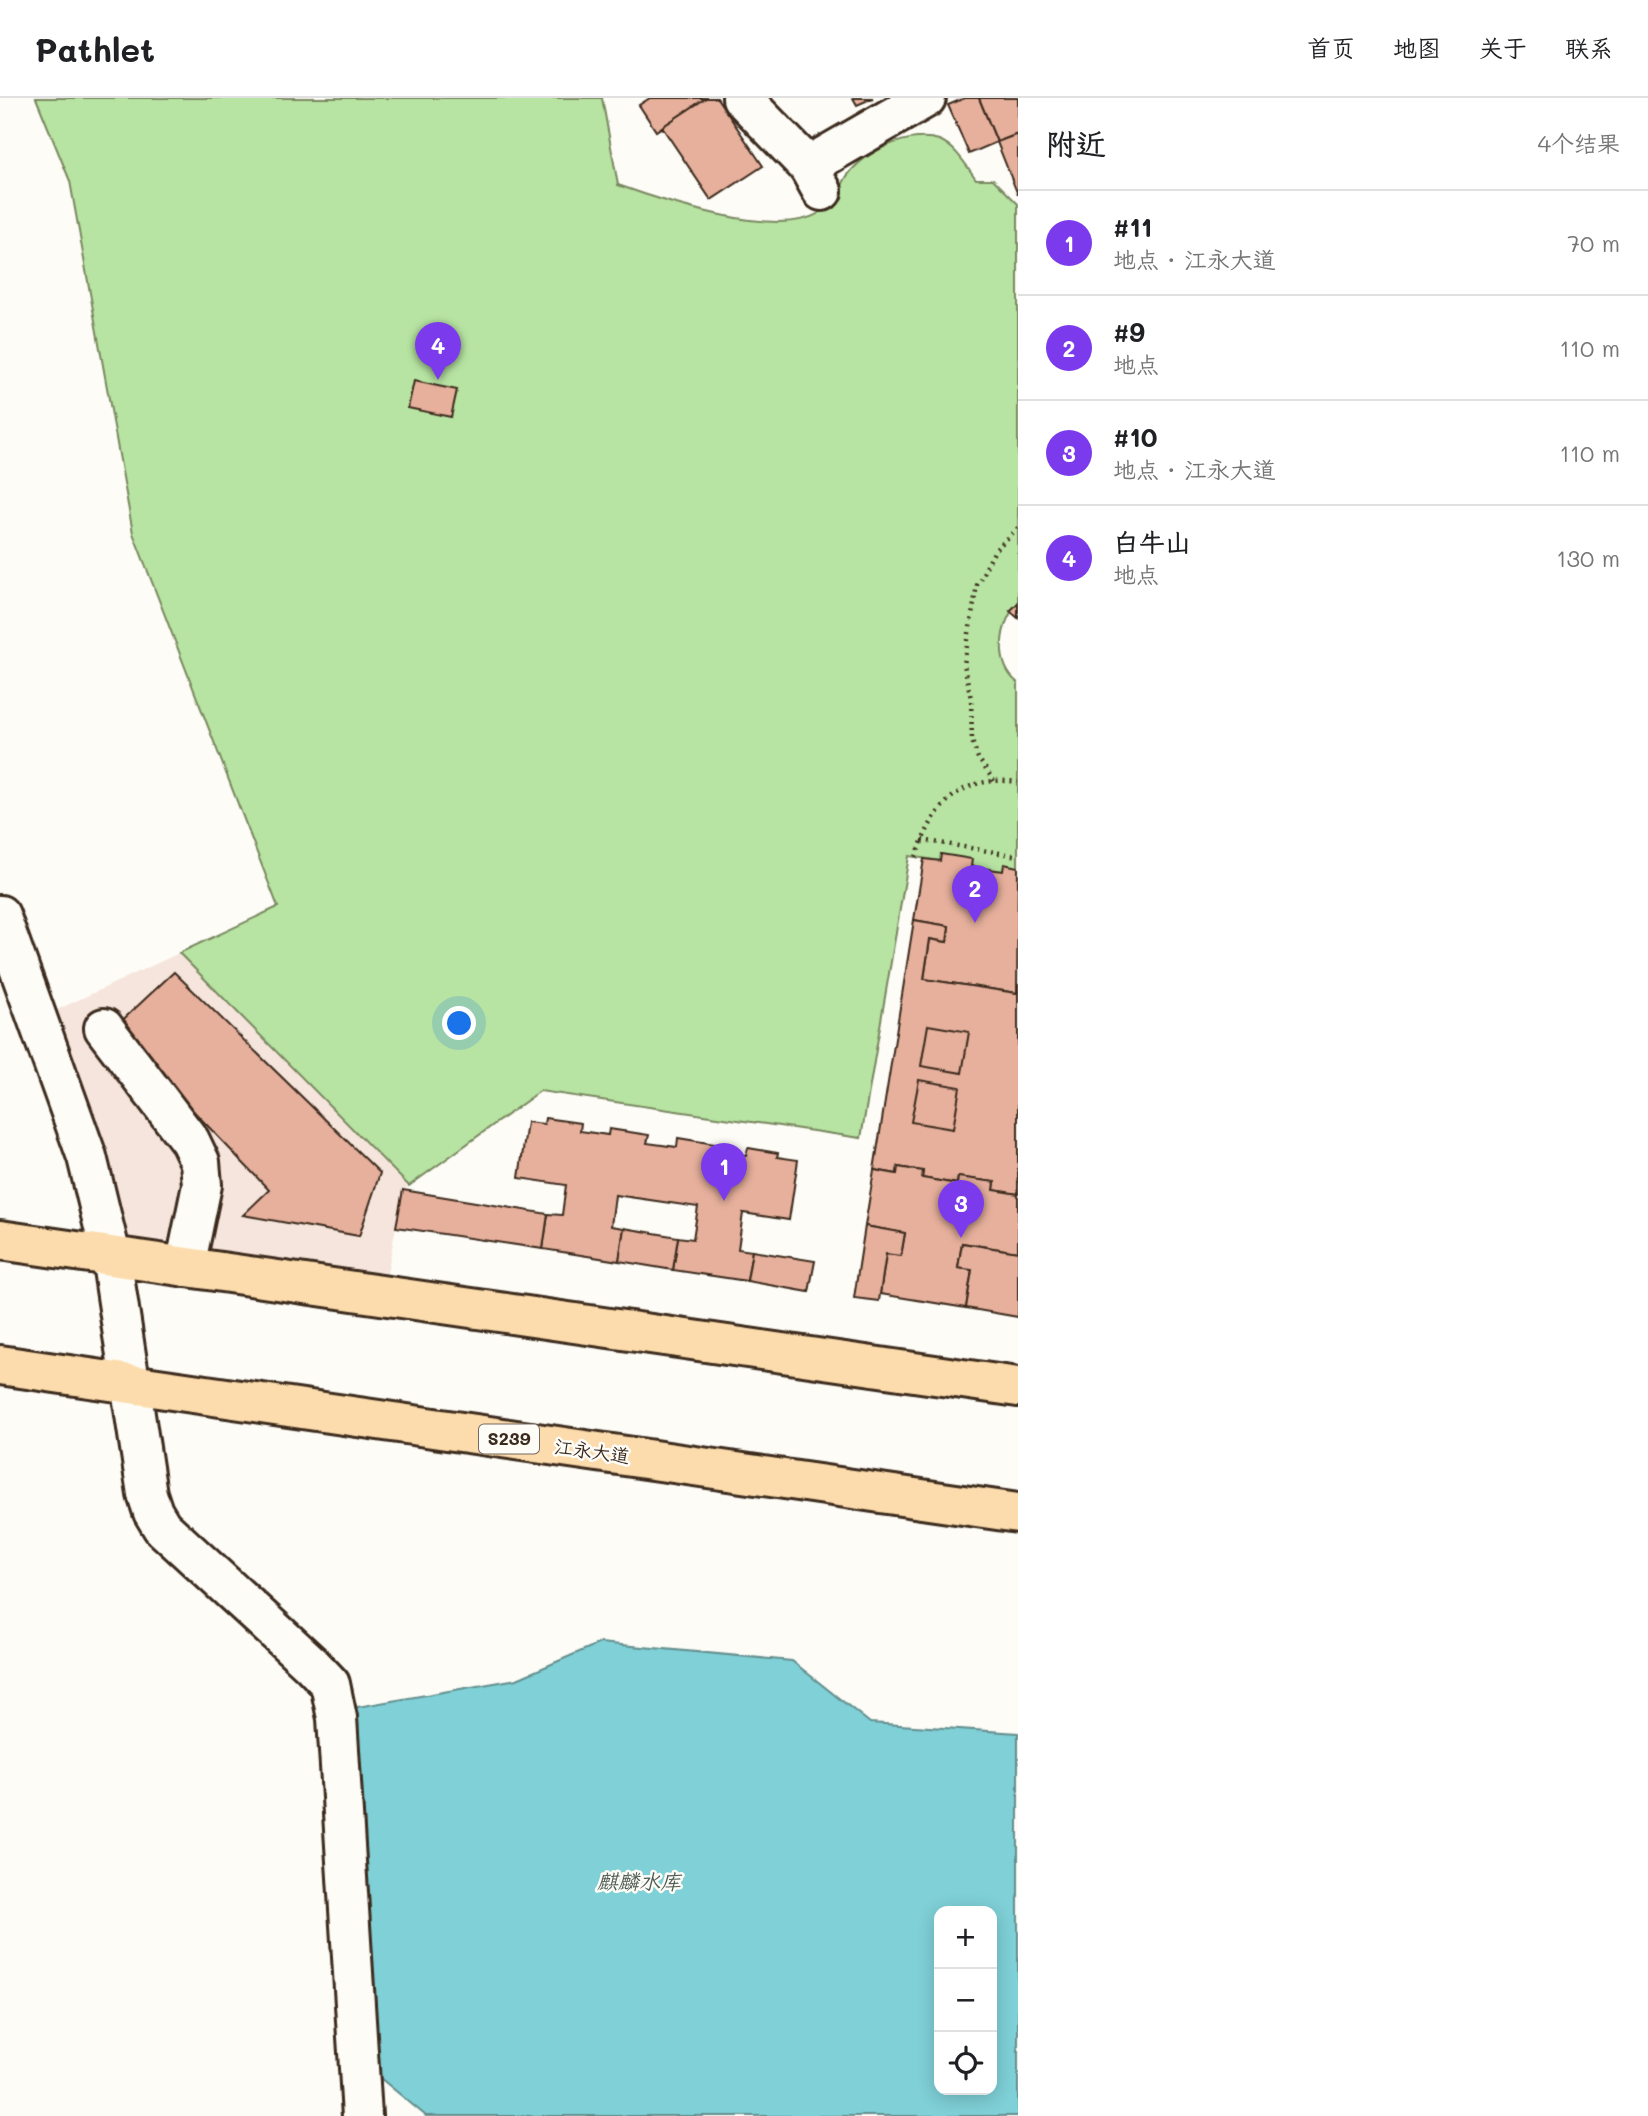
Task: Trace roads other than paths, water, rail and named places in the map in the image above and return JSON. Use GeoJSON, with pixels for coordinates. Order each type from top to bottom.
{"type":"FeatureCollection","features":[{"type":"Feature","properties":{"kind":"main road"},"geometry":{"type":"LineString","coordinates":[[0,1240],[1018,1387]]}},
{"type":"Feature","properties":{"kind":"main road","name":"江永大道"},"geometry":{"type":"LineString","coordinates":[[0,1365],[1018,1513]]}},
{"type":"Feature","properties":{"kind":"street"},"geometry":{"type":"LineString","coordinates":[[742,98],[815,179],[926,98]]}},
{"type":"Feature","properties":{"kind":"street"},"geometry":{"type":"LineString","coordinates":[[0,915],[87,1157],[111,1256],[153,1512],[162,1527],[330,1684],[337,1718],[362,2116]]}},
{"type":"Feature","properties":{"kind":"street"},"geometry":{"type":"LineString","coordinates":[[104,1028],[190,1141],[200,1162],[202,1185],[185,1267]]}},
{"type":"Feature","properties":{"kind":"water","name":"麒麟水库"},"geometry":{"type":"Polygon","coordinates":[[[600,1643],[792,1661],[870,1723],[1018,1733],[1018,2116],[426,2116],[374,2073],[340,1710],[517,1679],[600,1643]]]}},
{"type":"Feature","properties":{"kind":"place","name":"白牛山"},"geometry":{"type":"Point","coordinates":[438,380]}},
{"type":"Feature","properties":{"kind":"place","name":"#9"},"geometry":{"type":"Point","coordinates":[975,923]}},
{"type":"Feature","properties":{"kind":"place","name":"#11"},"geometry":{"type":"Point","coordinates":[724,1201]}},
{"type":"Feature","properties":{"kind":"place","name":"#10"},"geometry":{"type":"Point","coordinates":[961,1238]}}]}
